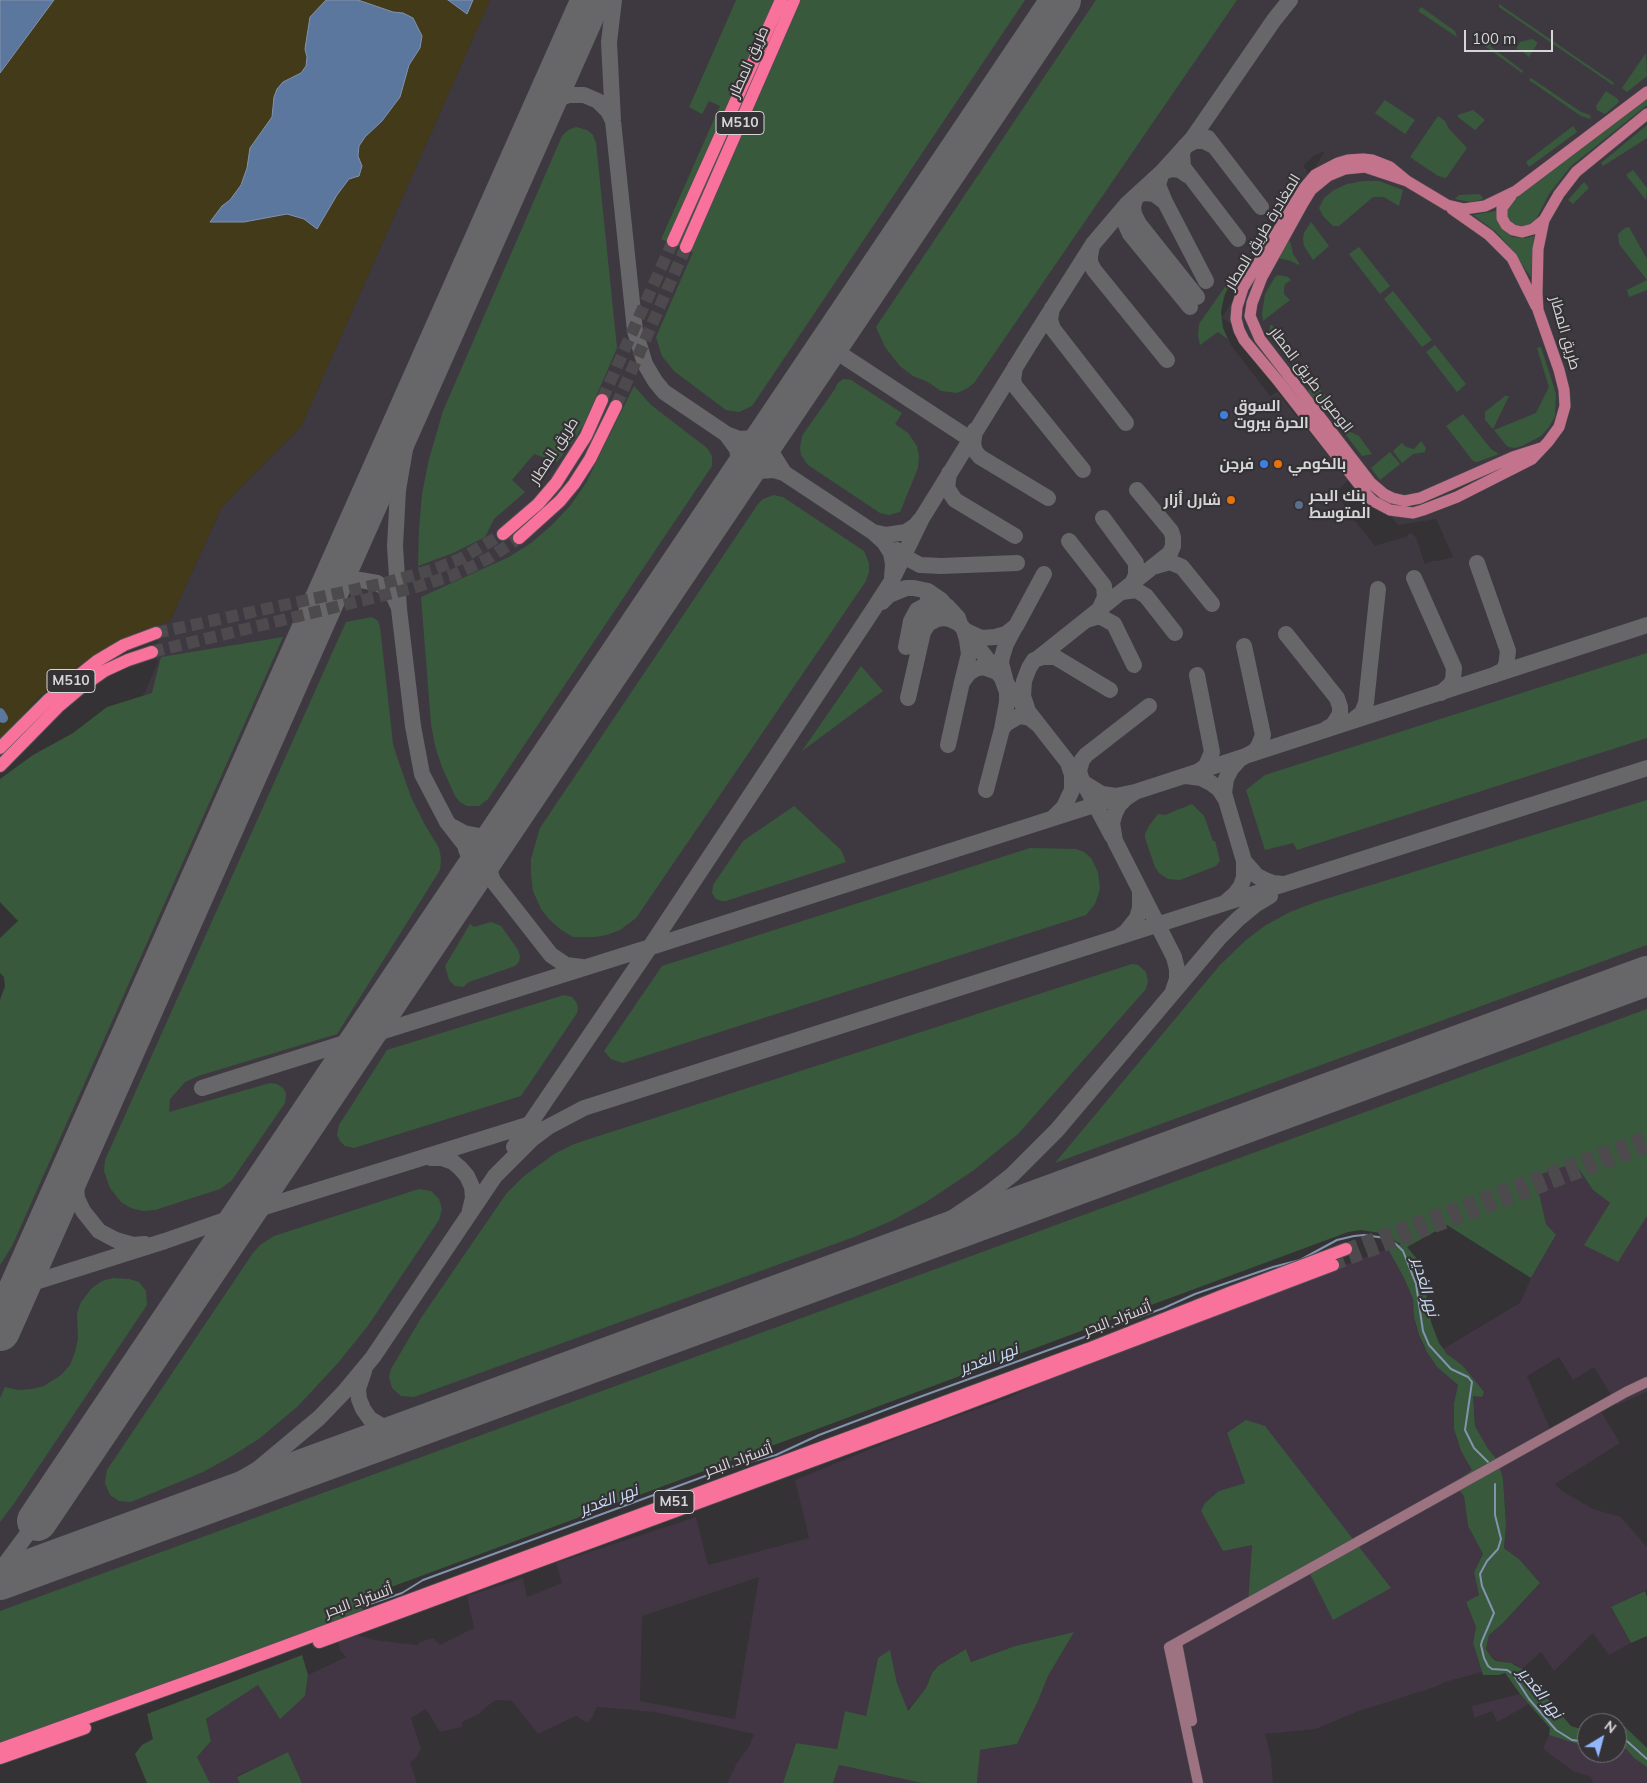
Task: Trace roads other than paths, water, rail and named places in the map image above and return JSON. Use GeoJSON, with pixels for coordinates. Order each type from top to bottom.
{"type":"FeatureCollection","features":[{"type":"Feature","properties":{"kind":"highway","name":"طريق المطار"},"geometry":{"type":"LineString","coordinates":[[673,241],[781,0]]}},
{"type":"Feature","properties":{"kind":"highway","name":"طريق المطار"},"geometry":{"type":"LineString","coordinates":[[686,247],[794,0]]}},
{"type":"Feature","properties":{"kind":"highway","name":"طريق المطار"},"geometry":{"type":"LineString","coordinates":[[504,534],[538,504],[556,483],[586,436],[602,400]]}},
{"type":"Feature","properties":{"kind":"highway"},"geometry":{"type":"LineString","coordinates":[[519,538],[560,501],[574,484],[590,459],[616,406]]}},
{"type":"Feature","properties":{"kind":"highway","name":"M510"},"geometry":{"type":"LineString","coordinates":[[0,748],[48,700],[97,661],[124,645],[156,633]]}},
{"type":"Feature","properties":{"kind":"highway","name":"M510"},"geometry":{"type":"LineString","coordinates":[[0,766],[58,707],[83,686],[104,671],[152,652]]}},
{"type":"Feature","properties":{"kind":"highway","name":"أتستراد البحر"},"geometry":{"type":"LineString","coordinates":[[0,1749],[1078,1352],[1346,1249]]}},
{"type":"Feature","properties":{"kind":"highway","name":"أتستراد البحر"},"geometry":{"type":"LineString","coordinates":[[0,1758],[925,1419],[1333,1265]]}},
{"type":"Feature","properties":{"kind":"main road"},"geometry":{"type":"LineString","coordinates":[[1447,205],[1472,209],[1491,204],[1516,191],[1647,92]]}},
{"type":"Feature","properties":{"kind":"main road","name":"طريق المطار"},"geometry":{"type":"LineString","coordinates":[[1541,448],[1559,427],[1565,406],[1564,390],[1559,370],[1538,310],[1538,249],[1544,220],[1559,194],[1576,172],[1647,114]]}},
{"type":"Feature","properties":{"kind":"main road"},"geometry":{"type":"LineString","coordinates":[[1315,175],[1322,159]]}},
{"type":"Feature","properties":{"kind":"main road","name":"المغادرة طريق المطار"},"geometry":{"type":"LineString","coordinates":[[1407,181],[1390,167],[1372,160],[1362,159],[1338,163],[1315,175],[1304,188],[1243,288],[1238,302],[1236,319],[1244,340],[1279,382],[1362,490],[1373,501],[1390,510],[1413,512],[1457,497],[1532,459],[1541,448]]}},
{"type":"Feature","properties":{"kind":"main road","name":"الوصول طريق المطار"},"geometry":{"type":"LineString","coordinates":[[1407,181],[1378,170],[1360,167],[1336,172],[1319,182],[1311,190],[1257,288],[1250,316],[1260,339],[1371,483],[1392,498],[1405,501],[1420,498],[1513,457],[1541,448]]}},
{"type":"Feature","properties":{"kind":"main road"},"geometry":{"type":"LineString","coordinates":[[1407,181],[1447,205],[1489,235],[1512,258],[1538,310]]}},
{"type":"Feature","properties":{"kind":"main road"},"geometry":{"type":"LineString","coordinates":[[1516,191],[1502,208],[1502,218],[1506,225],[1513,230],[1522,232],[1533,229],[1544,220]]}},
{"type":"Feature","properties":{"kind":"street"},"geometry":{"type":"LineString","coordinates":[[1173,1645],[1604,1404],[1647,1382]]}},
{"type":"Feature","properties":{"kind":"street"},"geometry":{"type":"LineString","coordinates":[[1173,1645],[1198,1783]]}},
{"type":"Feature","properties":{"kind":"street"},"geometry":{"type":"LineString","coordinates":[[1173,1645],[1205,1783]]}},
{"type":"Feature","properties":{"kind":"water"},"geometry":{"type":"Polygon","coordinates":[[[0,0],[54,0],[0,73],[0,0]]]}},
{"type":"Feature","properties":{"kind":"water"},"geometry":{"type":"Polygon","coordinates":[[[326,0],[358,0],[393,12],[403,13],[413,18],[422,36],[420,48],[409,65],[400,97],[382,121],[365,137],[359,146],[358,156],[362,166],[359,176],[349,179],[317,229],[304,219],[287,214],[244,222],[210,222],[241,185],[247,168],[250,148],[272,117],[274,97],[277,89],[283,82],[301,73],[306,66],[307,57],[305,49],[310,17],[326,0]]]}},
{"type":"Feature","properties":{"kind":"water"},"geometry":{"type":"Polygon","coordinates":[[[448,0],[473,0],[467,14],[448,0]]]}},
{"type":"Feature","properties":{"kind":"waterway"},"geometry":{"type":"LineString","coordinates":[[0,713],[3,718]]}},
{"type":"Feature","properties":{"kind":"waterway","name":"نهر الغدير"},"geometry":{"type":"LineString","coordinates":[[360,1597],[364,1606],[402,1593],[423,1580],[727,1468],[776,1455],[819,1435],[914,1399],[1164,1308],[1195,1294],[1273,1267],[1300,1260],[1337,1240],[1354,1236],[1364,1235],[1385,1238],[1396,1244],[1403,1251],[1416,1284],[1423,1331],[1429,1345],[1451,1369],[1468,1377],[1472,1382],[1465,1430],[1474,1448],[1488,1462]]}},
{"type":"Feature","properties":{"kind":"waterway","name":"نهر الغدير"},"geometry":{"type":"LineString","coordinates":[[1495,1484],[1495,1515],[1501,1539],[1498,1549],[1487,1561],[1480,1574],[1482,1586],[1494,1613],[1481,1645],[1484,1658],[1492,1669],[1507,1670],[1513,1674],[1529,1699],[1556,1730],[1572,1740],[1577,1741]]}},
{"type":"Feature","properties":{"kind":"waterway","name":"نهر الغدير"},"geometry":{"type":"LineString","coordinates":[[1627,1741],[1647,1759]]}},
{"type":"Feature","properties":{"kind":"tunnel"},"geometry":{"type":"LineString","coordinates":[[602,400],[673,241]]}},
{"type":"Feature","properties":{"kind":"tunnel"},"geometry":{"type":"LineString","coordinates":[[616,406],[686,247]]}},
{"type":"Feature","properties":{"kind":"tunnel"},"geometry":{"type":"LineString","coordinates":[[156,633],[385,583],[432,570],[460,559],[503,534]]}},
{"type":"Feature","properties":{"kind":"tunnel"},"geometry":{"type":"LineString","coordinates":[[152,652],[413,588],[451,576],[471,567],[489,558],[519,538]]}},
{"type":"Feature","properties":{"kind":"tunnel"},"geometry":{"type":"LineString","coordinates":[[1346,1249],[1647,1136]]}},
{"type":"Feature","properties":{"kind":"tunnel"},"geometry":{"type":"LineString","coordinates":[[1333,1265],[1647,1147]]}},
{"type":"Feature","properties":{"kind":"place","name":"السوق الحرة بيروت"},"geometry":{"type":"Point","coordinates":[1224,415]}},
{"type":"Feature","properties":{"kind":"place","name":"فرجن"},"geometry":{"type":"Point","coordinates":[1264,464]}},
{"type":"Feature","properties":{"kind":"place","name":"بالكومي"},"geometry":{"type":"Point","coordinates":[1278,464]}},
{"type":"Feature","properties":{"kind":"place","name":"شارل أزار"},"geometry":{"type":"Point","coordinates":[1231,500]}},
{"type":"Feature","properties":{"kind":"place","name":"بنك البحر المتوسط"},"geometry":{"type":"Point","coordinates":[1299,505]}}]}
